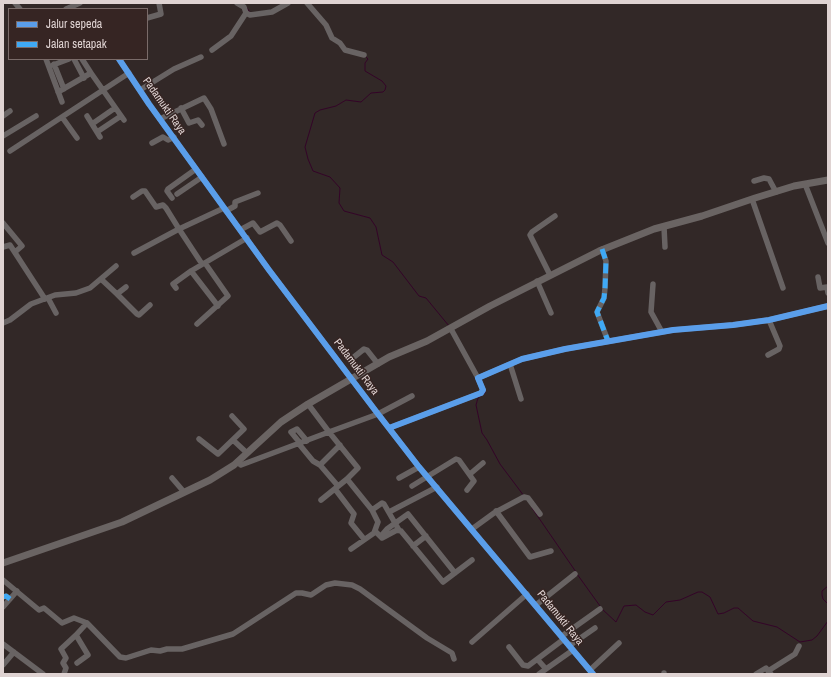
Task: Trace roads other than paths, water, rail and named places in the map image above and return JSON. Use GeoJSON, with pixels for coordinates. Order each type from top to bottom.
{"type":"FeatureCollection","features":[{"type":"Feature","properties":{"kind":"main road"},"geometry":{"type":"LineString","coordinates":[[3,563],[122,522],[210,480],[237,462],[281,422],[308,404],[354,379],[389,357],[451,329],[537,281],[602,250],[664,227],[752,199],[805,184],[828,180]]}},
{"type":"Feature","properties":{"kind":"street"},"geometry":{"type":"LineString","coordinates":[[68,8],[80,3]]}},
{"type":"Feature","properties":{"kind":"street"},"geometry":{"type":"LineString","coordinates":[[148,18],[161,14],[159,3]]}},
{"type":"Feature","properties":{"kind":"street"},"geometry":{"type":"LineString","coordinates":[[212,50],[233,35],[246,13],[244,7],[237,3]]}},
{"type":"Feature","properties":{"kind":"street"},"geometry":{"type":"LineString","coordinates":[[246,13],[250,15],[272,12],[288,3]]}},
{"type":"Feature","properties":{"kind":"street"},"geometry":{"type":"LineString","coordinates":[[307,3],[326,25],[332,38],[340,43],[345,50],[364,55]]}},
{"type":"Feature","properties":{"kind":"street"},"geometry":{"type":"LineString","coordinates":[[140,90],[174,69],[201,57]]}},
{"type":"Feature","properties":{"kind":"street"},"geometry":{"type":"LineString","coordinates":[[47,60],[52,66],[61,91],[62,102]]}},
{"type":"Feature","properties":{"kind":"street"},"geometry":{"type":"LineString","coordinates":[[52,66],[67,60]]}},
{"type":"Feature","properties":{"kind":"street"},"geometry":{"type":"LineString","coordinates":[[75,60],[84,78]]}},
{"type":"Feature","properties":{"kind":"street"},"geometry":{"type":"LineString","coordinates":[[83,60],[122,118],[98,135],[87,116]]}},
{"type":"Feature","properties":{"kind":"street","name":"Padamukti Raya"},"geometry":{"type":"LineString","coordinates":[[120,60],[160,119],[247,238],[268,270],[354,379],[378,414],[436,487],[592,672]]}},
{"type":"Feature","properties":{"kind":"street"},"geometry":{"type":"LineString","coordinates":[[61,91],[91,73]]}},
{"type":"Feature","properties":{"kind":"street"},"geometry":{"type":"LineString","coordinates":[[10,151],[129,73]]}},
{"type":"Feature","properties":{"kind":"street"},"geometry":{"type":"LineString","coordinates":[[160,119],[181,108],[205,99],[224,144]]}},
{"type":"Feature","properties":{"kind":"street"},"geometry":{"type":"LineString","coordinates":[[92,124],[115,108]]}},
{"type":"Feature","properties":{"kind":"street"},"geometry":{"type":"LineString","coordinates":[[181,108],[189,123],[198,120],[202,126]]}},
{"type":"Feature","properties":{"kind":"street"},"geometry":{"type":"LineString","coordinates":[[3,116],[10,111]]}},
{"type":"Feature","properties":{"kind":"street"},"geometry":{"type":"LineString","coordinates":[[3,136],[36,116]]}},
{"type":"Feature","properties":{"kind":"street"},"geometry":{"type":"LineString","coordinates":[[62,117],[77,138]]}},
{"type":"Feature","properties":{"kind":"street"},"geometry":{"type":"LineString","coordinates":[[152,143],[163,137],[168,140],[174,137]]}},
{"type":"Feature","properties":{"kind":"street"},"geometry":{"type":"LineString","coordinates":[[172,198],[167,189],[196,169]]}},
{"type":"Feature","properties":{"kind":"street"},"geometry":{"type":"LineString","coordinates":[[178,194],[202,177]]}},
{"type":"Feature","properties":{"kind":"street"},"geometry":{"type":"LineString","coordinates":[[754,181],[767,178],[776,192]]}},
{"type":"Feature","properties":{"kind":"street"},"geometry":{"type":"LineString","coordinates":[[805,184],[828,243]]}},
{"type":"Feature","properties":{"kind":"street"},"geometry":{"type":"LineString","coordinates":[[133,196],[145,191],[156,207],[163,205],[166,208],[179,229],[228,296],[197,324]]}},
{"type":"Feature","properties":{"kind":"street"},"geometry":{"type":"LineString","coordinates":[[134,253],[179,229],[235,206],[235,202],[258,193]]}},
{"type":"Feature","properties":{"kind":"street"},"geometry":{"type":"LineString","coordinates":[[752,199],[783,288]]}},
{"type":"Feature","properties":{"kind":"street"},"geometry":{"type":"LineString","coordinates":[[550,275],[530,235],[555,216]]}},
{"type":"Feature","properties":{"kind":"street"},"geometry":{"type":"LineString","coordinates":[[3,223],[22,246],[15,252]]}},
{"type":"Feature","properties":{"kind":"street"},"geometry":{"type":"LineString","coordinates":[[240,230],[252,223],[260,232],[277,223],[291,241]]}},
{"type":"Feature","properties":{"kind":"street"},"geometry":{"type":"LineString","coordinates":[[664,227],[665,247]]}},
{"type":"Feature","properties":{"kind":"street"},"geometry":{"type":"LineString","coordinates":[[176,288],[174,283],[191,271],[247,238]]}},
{"type":"Feature","properties":{"kind":"street"},"geometry":{"type":"LineString","coordinates":[[3,247],[9,244],[56,313]]}},
{"type":"Feature","properties":{"kind":"street"},"geometry":{"type":"LineString","coordinates":[[602,250],[606,261],[605,288],[604,298],[597,312],[608,341]]}},
{"type":"Feature","properties":{"kind":"street"},"geometry":{"type":"LineString","coordinates":[[3,323],[10,320],[29,305],[60,294],[76,293],[93,286],[116,266]]}},
{"type":"Feature","properties":{"kind":"street"},"geometry":{"type":"LineString","coordinates":[[191,271],[218,306]]}},
{"type":"Feature","properties":{"kind":"street"},"geometry":{"type":"LineString","coordinates":[[818,277],[820,288],[827,287],[828,293]]}},
{"type":"Feature","properties":{"kind":"street"},"geometry":{"type":"LineString","coordinates":[[101,280],[137,314],[150,305]]}},
{"type":"Feature","properties":{"kind":"street"},"geometry":{"type":"LineString","coordinates":[[537,281],[551,313]]}},
{"type":"Feature","properties":{"kind":"street"},"geometry":{"type":"LineString","coordinates":[[653,284],[651,312],[662,332]]}},
{"type":"Feature","properties":{"kind":"street"},"geometry":{"type":"LineString","coordinates":[[117,294],[126,287]]}},
{"type":"Feature","properties":{"kind":"street"},"geometry":{"type":"LineString","coordinates":[[478,378],[510,364],[564,348],[662,332],[733,326],[769,320],[828,306]]}},
{"type":"Feature","properties":{"kind":"street"},"geometry":{"type":"LineString","coordinates":[[768,355],[779,349],[780,346],[769,320]]}},
{"type":"Feature","properties":{"kind":"street"},"geometry":{"type":"LineString","coordinates":[[389,428],[481,393],[483,390],[451,329]]}},
{"type":"Feature","properties":{"kind":"street"},"geometry":{"type":"LineString","coordinates":[[354,357],[364,349],[367,350],[378,364]]}},
{"type":"Feature","properties":{"kind":"street"},"geometry":{"type":"LineString","coordinates":[[510,364],[522,399]]}},
{"type":"Feature","properties":{"kind":"street"},"geometry":{"type":"LineString","coordinates":[[237,462],[241,464],[307,441],[378,414],[412,396]]}},
{"type":"Feature","properties":{"kind":"street"},"geometry":{"type":"LineString","coordinates":[[308,404],[358,468],[347,479],[320,500]]}},
{"type":"Feature","properties":{"kind":"street"},"geometry":{"type":"LineString","coordinates":[[199,439],[218,455],[244,428],[232,416]]}},
{"type":"Feature","properties":{"kind":"street"},"geometry":{"type":"LineString","coordinates":[[307,441],[296,429],[291,432],[314,462],[320,465],[336,487],[354,514],[351,523],[364,539]]}},
{"type":"Feature","properties":{"kind":"street"},"geometry":{"type":"LineString","coordinates":[[233,440],[247,453]]}},
{"type":"Feature","properties":{"kind":"street"},"geometry":{"type":"LineString","coordinates":[[320,465],[340,445]]}},
{"type":"Feature","properties":{"kind":"street"},"geometry":{"type":"LineString","coordinates":[[412,486],[456,459],[459,460],[470,474],[474,482],[467,490]]}},
{"type":"Feature","properties":{"kind":"street"},"geometry":{"type":"LineString","coordinates":[[470,474],[483,463]]}},
{"type":"Feature","properties":{"kind":"street"},"geometry":{"type":"LineString","coordinates":[[399,478],[419,466]]}},
{"type":"Feature","properties":{"kind":"street"},"geometry":{"type":"LineString","coordinates":[[172,478],[184,492]]}},
{"type":"Feature","properties":{"kind":"street"},"geometry":{"type":"LineString","coordinates":[[347,479],[372,510],[378,522],[375,531],[351,549]]}},
{"type":"Feature","properties":{"kind":"street"},"geometry":{"type":"LineString","coordinates":[[389,512],[436,487]]}},
{"type":"Feature","properties":{"kind":"street"},"geometry":{"type":"LineString","coordinates":[[472,529],[496,511],[524,497],[528,498],[540,514]]}},
{"type":"Feature","properties":{"kind":"street"},"geometry":{"type":"LineString","coordinates":[[372,510],[382,503],[399,530],[443,582],[472,560]]}},
{"type":"Feature","properties":{"kind":"street"},"geometry":{"type":"LineString","coordinates":[[496,511],[530,557],[551,550]]}},
{"type":"Feature","properties":{"kind":"street"},"geometry":{"type":"LineString","coordinates":[[380,537],[395,523],[408,514],[456,573]]}},
{"type":"Feature","properties":{"kind":"street"},"geometry":{"type":"LineString","coordinates":[[375,531],[380,537],[384,538],[399,530]]}},
{"type":"Feature","properties":{"kind":"street"},"geometry":{"type":"LineString","coordinates":[[413,546],[426,536]]}},
{"type":"Feature","properties":{"kind":"street"},"geometry":{"type":"LineString","coordinates":[[536,605],[575,574]]}},
{"type":"Feature","properties":{"kind":"street"},"geometry":{"type":"LineString","coordinates":[[3,580],[40,610],[44,608],[62,623],[74,618],[87,623],[120,657],[132,656],[151,650],[160,652],[167,649],[182,649],[233,634],[296,594],[302,593],[310,595],[326,585],[335,583],[352,585],[360,589],[427,638],[452,653],[454,659]]}},
{"type":"Feature","properties":{"kind":"street"},"geometry":{"type":"LineString","coordinates":[[3,607],[18,591]]}},
{"type":"Feature","properties":{"kind":"street"},"geometry":{"type":"LineString","coordinates":[[472,642],[527,594]]}},
{"type":"Feature","properties":{"kind":"street"},"geometry":{"type":"LineString","coordinates":[[3,597],[6,596],[10,600]]}},
{"type":"Feature","properties":{"kind":"street"},"geometry":{"type":"LineString","coordinates":[[509,647],[523,665],[528,666],[538,660],[600,609]]}},
{"type":"Feature","properties":{"kind":"street"},"geometry":{"type":"LineString","coordinates":[[64,674],[66,668],[63,662],[66,658],[61,649],[87,623]]}},
{"type":"Feature","properties":{"kind":"street"},"geometry":{"type":"LineString","coordinates":[[539,674],[595,628]]}},
{"type":"Feature","properties":{"kind":"street"},"geometry":{"type":"LineString","coordinates":[[76,635],[89,657],[77,662]]}},
{"type":"Feature","properties":{"kind":"street"},"geometry":{"type":"LineString","coordinates":[[592,672],[619,643]]}},
{"type":"Feature","properties":{"kind":"street"},"geometry":{"type":"LineString","coordinates":[[3,644],[43,674]]}},
{"type":"Feature","properties":{"kind":"street"},"geometry":{"type":"LineString","coordinates":[[756,674],[764,669],[770,672],[795,654],[799,646]]}},
{"type":"Feature","properties":{"kind":"street"},"geometry":{"type":"LineString","coordinates":[[3,665],[14,652]]}},
{"type":"Feature","properties":{"kind":"street"},"geometry":{"type":"LineString","coordinates":[[538,660],[546,669]]}},
{"type":"Feature","properties":{"kind":"waterway"},"geometry":{"type":"LineString","coordinates":[[243,3],[250,12]]}},
{"type":"Feature","properties":{"kind":"waterway"},"geometry":{"type":"LineString","coordinates":[[365,56],[368,59],[365,63],[365,71],[382,81],[386,86],[385,90],[383,92],[371,93],[361,102],[346,100],[336,106],[320,110],[315,113],[305,147],[308,159],[313,171],[330,177],[340,188],[339,203],[344,211],[370,218],[376,227],[382,255],[393,262],[419,296],[426,298],[449,326]]}},
{"type":"Feature","properties":{"kind":"waterway"},"geometry":{"type":"LineString","coordinates":[[485,391],[485,393],[478,398],[476,405],[482,433],[500,464],[524,496]]}},
{"type":"Feature","properties":{"kind":"waterway"},"geometry":{"type":"LineString","coordinates":[[532,508],[576,572]]}},
{"type":"Feature","properties":{"kind":"waterway"},"geometry":{"type":"LineString","coordinates":[[577,574],[600,606]]}},
{"type":"Feature","properties":{"kind":"waterway"},"geometry":{"type":"LineString","coordinates":[[828,586],[822,591],[823,599],[828,604]]}},
{"type":"Feature","properties":{"kind":"waterway"},"geometry":{"type":"LineString","coordinates":[[602,609],[616,622],[624,606],[636,605],[645,612],[653,615],[666,602],[680,600],[698,592],[702,592],[710,597],[718,614],[738,608],[753,621],[777,627],[800,642],[812,640],[817,636],[828,621]]}}]}
